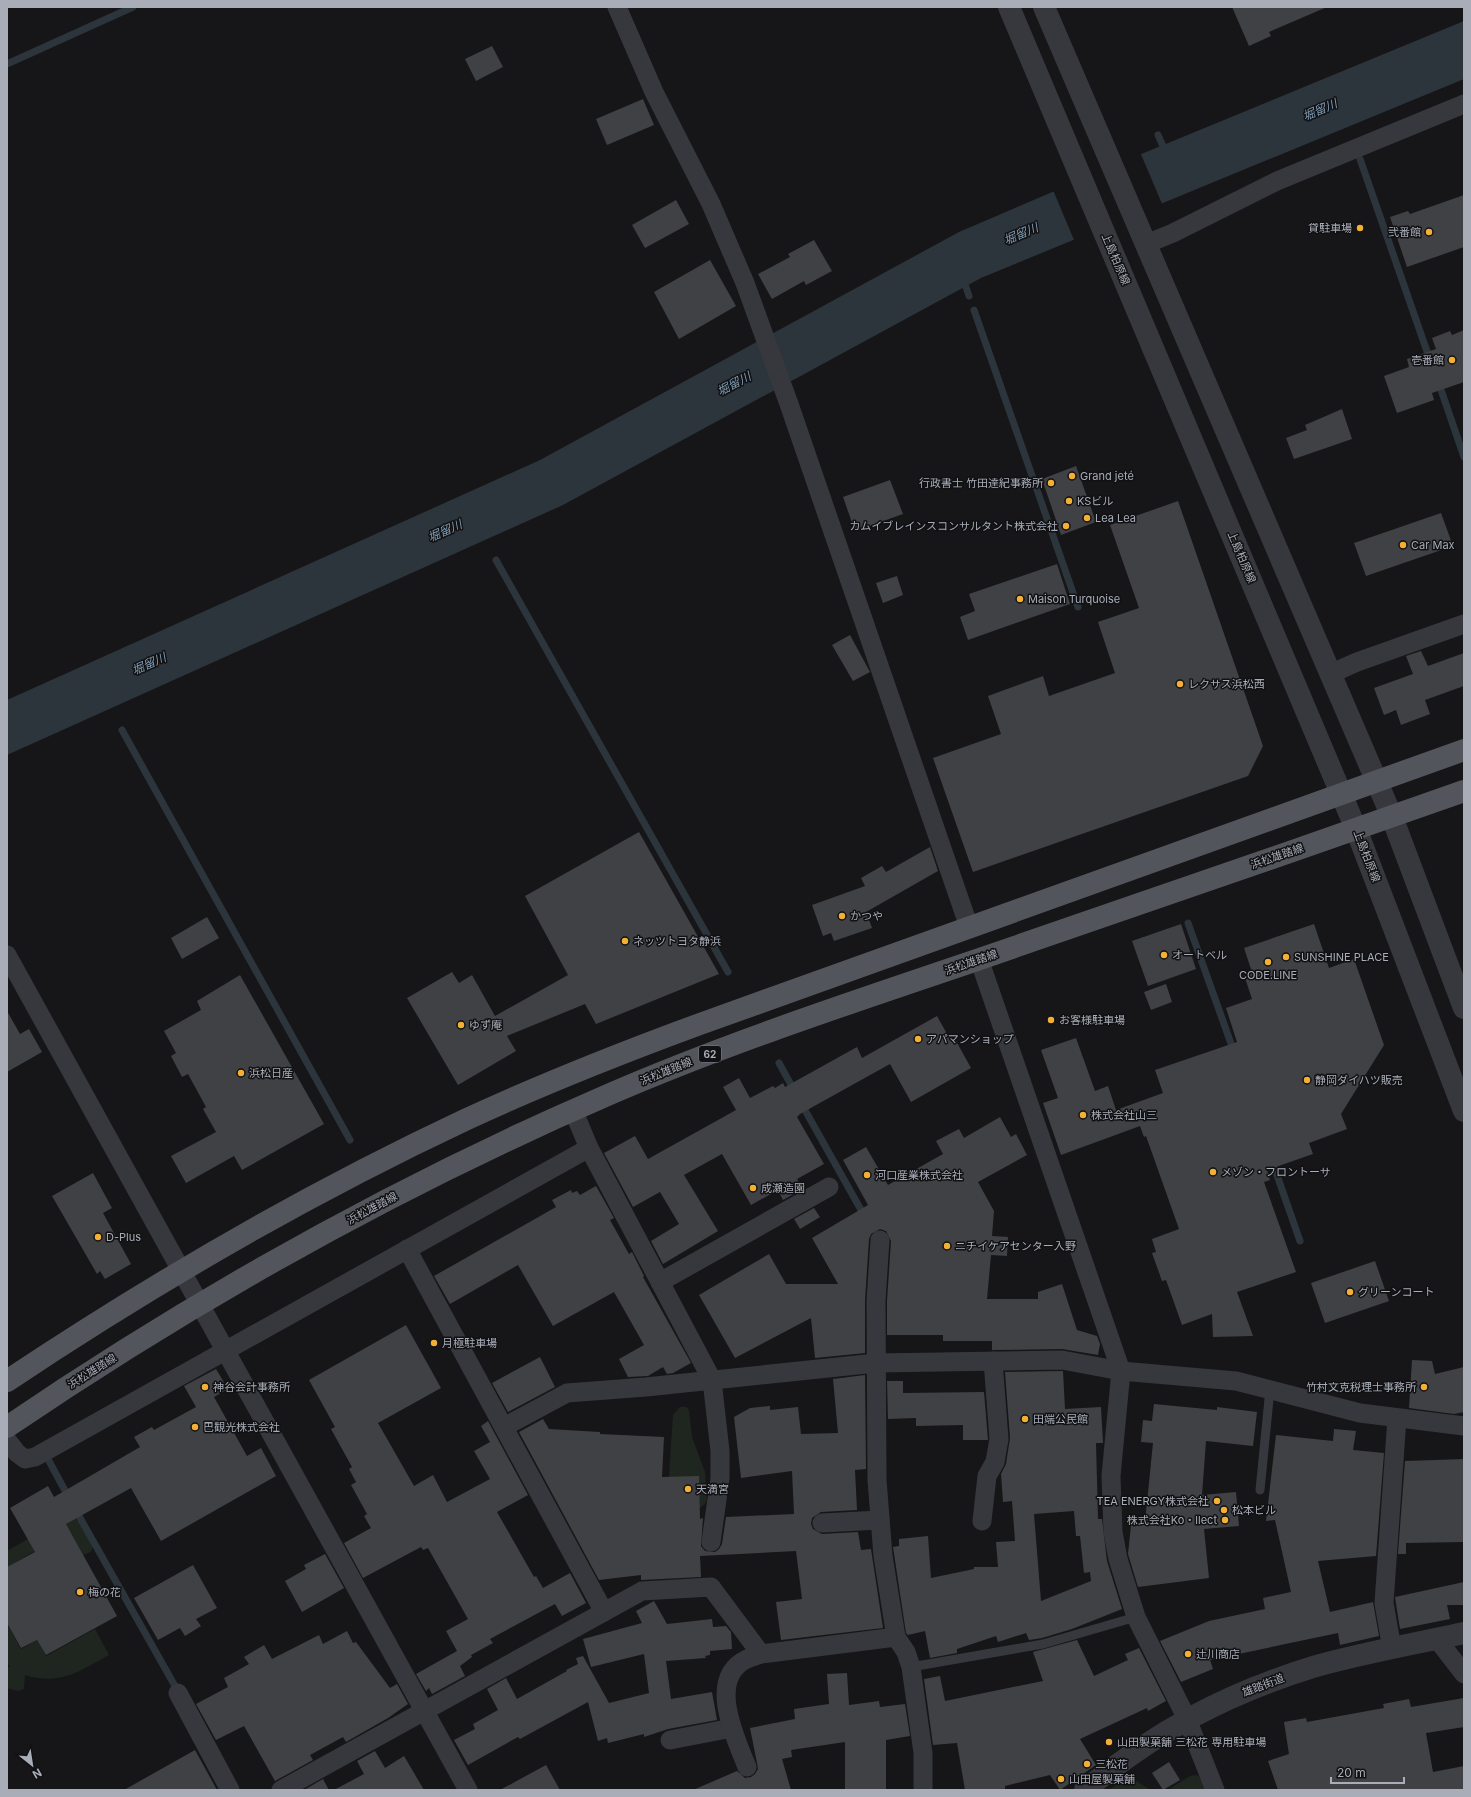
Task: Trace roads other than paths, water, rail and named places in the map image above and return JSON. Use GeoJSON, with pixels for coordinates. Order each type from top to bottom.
{"type":"FeatureCollection","features":[{"type":"Feature","properties":{"kind":"main road"},"geometry":{"type":"LineString","coordinates":[[7,1381],[93,1325],[181,1271],[336,1184],[512,1099],[665,1036],[1376,780],[1464,750]]}},
{"type":"Feature","properties":{"kind":"main road","name":"浜松雄踏線"},"geometry":{"type":"LineString","coordinates":[[7,1427],[86,1375],[200,1305],[375,1206],[507,1140],[573,1110],[742,1041],[1464,791]]}},
{"type":"Feature","properties":{"kind":"street"},"geometry":{"type":"LineString","coordinates":[[617,7],[654,92],[729,243],[760,324],[788,399],[969,927]]}},
{"type":"Feature","properties":{"kind":"street","name":"上島柏原線"},"geometry":{"type":"LineString","coordinates":[[1008,7],[1356,829],[1464,1112]]}},
{"type":"Feature","properties":{"kind":"street"},"geometry":{"type":"LineString","coordinates":[[1044,7],[1392,817],[1464,1008]]}},
{"type":"Feature","properties":{"kind":"street"},"geometry":{"type":"LineString","coordinates":[[1143,237],[1172,232],[1277,180],[1464,104]]}},
{"type":"Feature","properties":{"kind":"street"},"geometry":{"type":"LineString","coordinates":[[1330,674],[1357,662],[1464,624]]}},
{"type":"Feature","properties":{"kind":"street"},"geometry":{"type":"LineString","coordinates":[[7,955],[468,1790]]}},
{"type":"Feature","properties":{"kind":"street"},"geometry":{"type":"LineString","coordinates":[[979,959],[1121,1371],[1110,1476],[1111,1504],[1118,1559],[1136,1617],[1187,1719],[1215,1790]]}},
{"type":"Feature","properties":{"kind":"street"},"geometry":{"type":"LineString","coordinates":[[573,1110],[590,1148],[712,1380],[720,1450],[720,1478],[711,1542]]}},
{"type":"Feature","properties":{"kind":"street"},"geometry":{"type":"LineString","coordinates":[[7,1440],[17,1453],[25,1459],[35,1457],[590,1148]]}},
{"type":"Feature","properties":{"kind":"street"},"geometry":{"type":"LineString","coordinates":[[660,1282],[830,1186]]}},
{"type":"Feature","properties":{"kind":"street"},"geometry":{"type":"LineString","coordinates":[[880,1240],[876,1301],[877,1480],[880,1520],[883,1556],[896,1637],[906,1652],[911,1668],[923,1753],[923,1790]]}},
{"type":"Feature","properties":{"kind":"street"},"geometry":{"type":"LineString","coordinates":[[407,1249],[604,1612]]}},
{"type":"Feature","properties":{"kind":"street"},"geometry":{"type":"LineString","coordinates":[[504,1427],[567,1393],[876,1363],[1062,1360],[1121,1371],[1236,1380],[1329,1406],[1397,1418],[1464,1426]]}},
{"type":"Feature","properties":{"kind":"street"},"geometry":{"type":"LineString","coordinates":[[982,1521],[987,1476],[994,1462],[999,1439],[993,1361]]}},
{"type":"Feature","properties":{"kind":"street"},"geometry":{"type":"LineString","coordinates":[[1392,1649],[1384,1603],[1397,1418]]}},
{"type":"Feature","properties":{"kind":"street"},"geometry":{"type":"LineString","coordinates":[[822,1523],[880,1520]]}},
{"type":"Feature","properties":{"kind":"street"},"geometry":{"type":"LineString","coordinates":[[281,1790],[642,1591],[711,1587],[761,1654]]}},
{"type":"Feature","properties":{"kind":"street","name":"雄踏街道"},"geometry":{"type":"LineString","coordinates":[[1085,1790],[1126,1758],[1187,1719],[1255,1687],[1315,1667],[1464,1633]]}},
{"type":"Feature","properties":{"kind":"street"},"geometry":{"type":"LineString","coordinates":[[747,1767],[728,1721],[726,1703],[727,1685],[733,1670],[741,1663],[746,1659],[761,1654],[896,1637]]}},
{"type":"Feature","properties":{"kind":"street"},"geometry":{"type":"LineString","coordinates":[[1437,1639],[1464,1674]]}},
{"type":"Feature","properties":{"kind":"street"},"geometry":{"type":"LineString","coordinates":[[178,1694],[230,1790]]}},
{"type":"Feature","properties":{"kind":"street"},"geometry":{"type":"LineString","coordinates":[[670,1740],[732,1728]]}},
{"type":"Feature","properties":{"kind":"lane"},"geometry":{"type":"LineString","coordinates":[[1260,1490],[1270,1389]]}},
{"type":"Feature","properties":{"kind":"lane"},"geometry":{"type":"LineString","coordinates":[[911,1668],[1043,1644],[1136,1617]]}},
{"type":"Feature","properties":{"kind":"water","name":"堀留川"},"geometry":{"type":"Polygon","coordinates":[[[1464,21],[1464,79],[981,278],[563,505],[7,755],[7,700],[540,460],[959,232],[1139,155],[1464,21]]]}},
{"type":"Feature","properties":{"kind":"waterway"},"geometry":{"type":"LineString","coordinates":[[7,64],[133,7]]}},
{"type":"Feature","properties":{"kind":"waterway"},"geometry":{"type":"LineString","coordinates":[[1158,135],[1166,153]]}},
{"type":"Feature","properties":{"kind":"waterway"},"geometry":{"type":"LineString","coordinates":[[1360,159],[1430,360]]}},
{"type":"Feature","properties":{"kind":"waterway"},"geometry":{"type":"LineString","coordinates":[[963,278],[969,296]]}},
{"type":"Feature","properties":{"kind":"waterway"},"geometry":{"type":"LineString","coordinates":[[974,310],[1078,607]]}},
{"type":"Feature","properties":{"kind":"waterway"},"geometry":{"type":"LineString","coordinates":[[1438,381],[1464,457]]}},
{"type":"Feature","properties":{"kind":"waterway"},"geometry":{"type":"LineString","coordinates":[[496,560],[728,972]]}},
{"type":"Feature","properties":{"kind":"waterway"},"geometry":{"type":"LineString","coordinates":[[122,730],[350,1140]]}},
{"type":"Feature","properties":{"kind":"waterway"},"geometry":{"type":"LineString","coordinates":[[1188,923],[1234,1052]]}},
{"type":"Feature","properties":{"kind":"waterway"},"geometry":{"type":"LineString","coordinates":[[779,1063],[795,1092]]}},
{"type":"Feature","properties":{"kind":"waterway"},"geometry":{"type":"LineString","coordinates":[[801,1103],[865,1217]]}},
{"type":"Feature","properties":{"kind":"waterway"},"geometry":{"type":"LineString","coordinates":[[1271,1158],[1300,1241]]}},
{"type":"Feature","properties":{"kind":"waterway"},"geometry":{"type":"LineString","coordinates":[[49,1461],[69,1498]]}},
{"type":"Feature","properties":{"kind":"waterway"},"geometry":{"type":"LineString","coordinates":[[75,1509],[175,1686]]}},
{"type":"Feature","properties":{"kind":"place","name":"貸駐車場"},"geometry":{"type":"Point","coordinates":[1360,228]}},
{"type":"Feature","properties":{"kind":"place","name":"弐番館"},"geometry":{"type":"Point","coordinates":[1429,232]}},
{"type":"Feature","properties":{"kind":"place","name":"壱番館"},"geometry":{"type":"Point","coordinates":[1452,360]}},
{"type":"Feature","properties":{"kind":"place","name":"Grand jeté"},"geometry":{"type":"Point","coordinates":[1072,476]}},
{"type":"Feature","properties":{"kind":"place","name":"行政書士 竹田達紀事務所"},"geometry":{"type":"Point","coordinates":[1051,483]}},
{"type":"Feature","properties":{"kind":"place","name":"KSビル"},"geometry":{"type":"Point","coordinates":[1069,501]}},
{"type":"Feature","properties":{"kind":"place","name":"Lea Lea"},"geometry":{"type":"Point","coordinates":[1087,518]}},
{"type":"Feature","properties":{"kind":"place","name":"カムイブレインスコンサルタント株式会社"},"geometry":{"type":"Point","coordinates":[1066,526]}},
{"type":"Feature","properties":{"kind":"place","name":"Car Max"},"geometry":{"type":"Point","coordinates":[1403,545]}},
{"type":"Feature","properties":{"kind":"place","name":"Maison Turquoise"},"geometry":{"type":"Point","coordinates":[1020,599]}},
{"type":"Feature","properties":{"kind":"place","name":"レクサス浜松西"},"geometry":{"type":"Point","coordinates":[1180,684]}},
{"type":"Feature","properties":{"kind":"place","name":"かつや"},"geometry":{"type":"Point","coordinates":[842,916]}},
{"type":"Feature","properties":{"kind":"place","name":"ネッツトヨタ静浜"},"geometry":{"type":"Point","coordinates":[625,941]}},
{"type":"Feature","properties":{"kind":"place","name":"オートベル"},"geometry":{"type":"Point","coordinates":[1164,955]}},
{"type":"Feature","properties":{"kind":"place","name":"SUNSHINE PLACE"},"geometry":{"type":"Point","coordinates":[1286,957]}},
{"type":"Feature","properties":{"kind":"place","name":"CODE.LINE"},"geometry":{"type":"Point","coordinates":[1268,962]}},
{"type":"Feature","properties":{"kind":"place","name":"お客様駐車場"},"geometry":{"type":"Point","coordinates":[1051,1020]}},
{"type":"Feature","properties":{"kind":"place","name":"ゆず庵"},"geometry":{"type":"Point","coordinates":[461,1025]}},
{"type":"Feature","properties":{"kind":"place","name":"アパマンショップ"},"geometry":{"type":"Point","coordinates":[918,1039]}},
{"type":"Feature","properties":{"kind":"place","name":"浜松日産"},"geometry":{"type":"Point","coordinates":[241,1073]}},
{"type":"Feature","properties":{"kind":"place","name":"静岡ダイハツ販売"},"geometry":{"type":"Point","coordinates":[1307,1080]}},
{"type":"Feature","properties":{"kind":"place","name":"株式会社山三"},"geometry":{"type":"Point","coordinates":[1083,1115]}},
{"type":"Feature","properties":{"kind":"place","name":"メゾン・フロントーサ"},"geometry":{"type":"Point","coordinates":[1213,1172]}},
{"type":"Feature","properties":{"kind":"place","name":"河口産業株式会社"},"geometry":{"type":"Point","coordinates":[867,1175]}},
{"type":"Feature","properties":{"kind":"place","name":"成瀬造園"},"geometry":{"type":"Point","coordinates":[753,1188]}},
{"type":"Feature","properties":{"kind":"place","name":"D-Plus"},"geometry":{"type":"Point","coordinates":[98,1237]}},
{"type":"Feature","properties":{"kind":"place","name":"ニチイケアセンター入野"},"geometry":{"type":"Point","coordinates":[947,1246]}},
{"type":"Feature","properties":{"kind":"place","name":"グリーンコート"},"geometry":{"type":"Point","coordinates":[1350,1292]}},
{"type":"Feature","properties":{"kind":"place","name":"月極駐車場"},"geometry":{"type":"Point","coordinates":[434,1343]}},
{"type":"Feature","properties":{"kind":"place","name":"神谷会計事務所"},"geometry":{"type":"Point","coordinates":[205,1387]}},
{"type":"Feature","properties":{"kind":"place","name":"竹村文克税理士事務所"},"geometry":{"type":"Point","coordinates":[1424,1387]}},
{"type":"Feature","properties":{"kind":"place","name":"田端公民館"},"geometry":{"type":"Point","coordinates":[1025,1419]}},
{"type":"Feature","properties":{"kind":"place","name":"巴観光株式会社"},"geometry":{"type":"Point","coordinates":[195,1427]}},
{"type":"Feature","properties":{"kind":"place","name":"天満宮"},"geometry":{"type":"Point","coordinates":[688,1489]}},
{"type":"Feature","properties":{"kind":"place","name":"TEA ENERGY株式会社"},"geometry":{"type":"Point","coordinates":[1217,1501]}},
{"type":"Feature","properties":{"kind":"place","name":"松本ビル"},"geometry":{"type":"Point","coordinates":[1224,1510]}},
{"type":"Feature","properties":{"kind":"place","name":"株式会社Ko・llect"},"geometry":{"type":"Point","coordinates":[1225,1520]}},
{"type":"Feature","properties":{"kind":"place","name":"梅の花"},"geometry":{"type":"Point","coordinates":[80,1592]}},
{"type":"Feature","properties":{"kind":"place","name":"辻川商店"},"geometry":{"type":"Point","coordinates":[1188,1654]}},
{"type":"Feature","properties":{"kind":"place","name":"山田製菓舗 三松花 専用駐車場"},"geometry":{"type":"Point","coordinates":[1109,1742]}},
{"type":"Feature","properties":{"kind":"place","name":"三松花"},"geometry":{"type":"Point","coordinates":[1087,1764]}},
{"type":"Feature","properties":{"kind":"place","name":"山田屋製菓舗"},"geometry":{"type":"Point","coordinates":[1061,1779]}}]}
